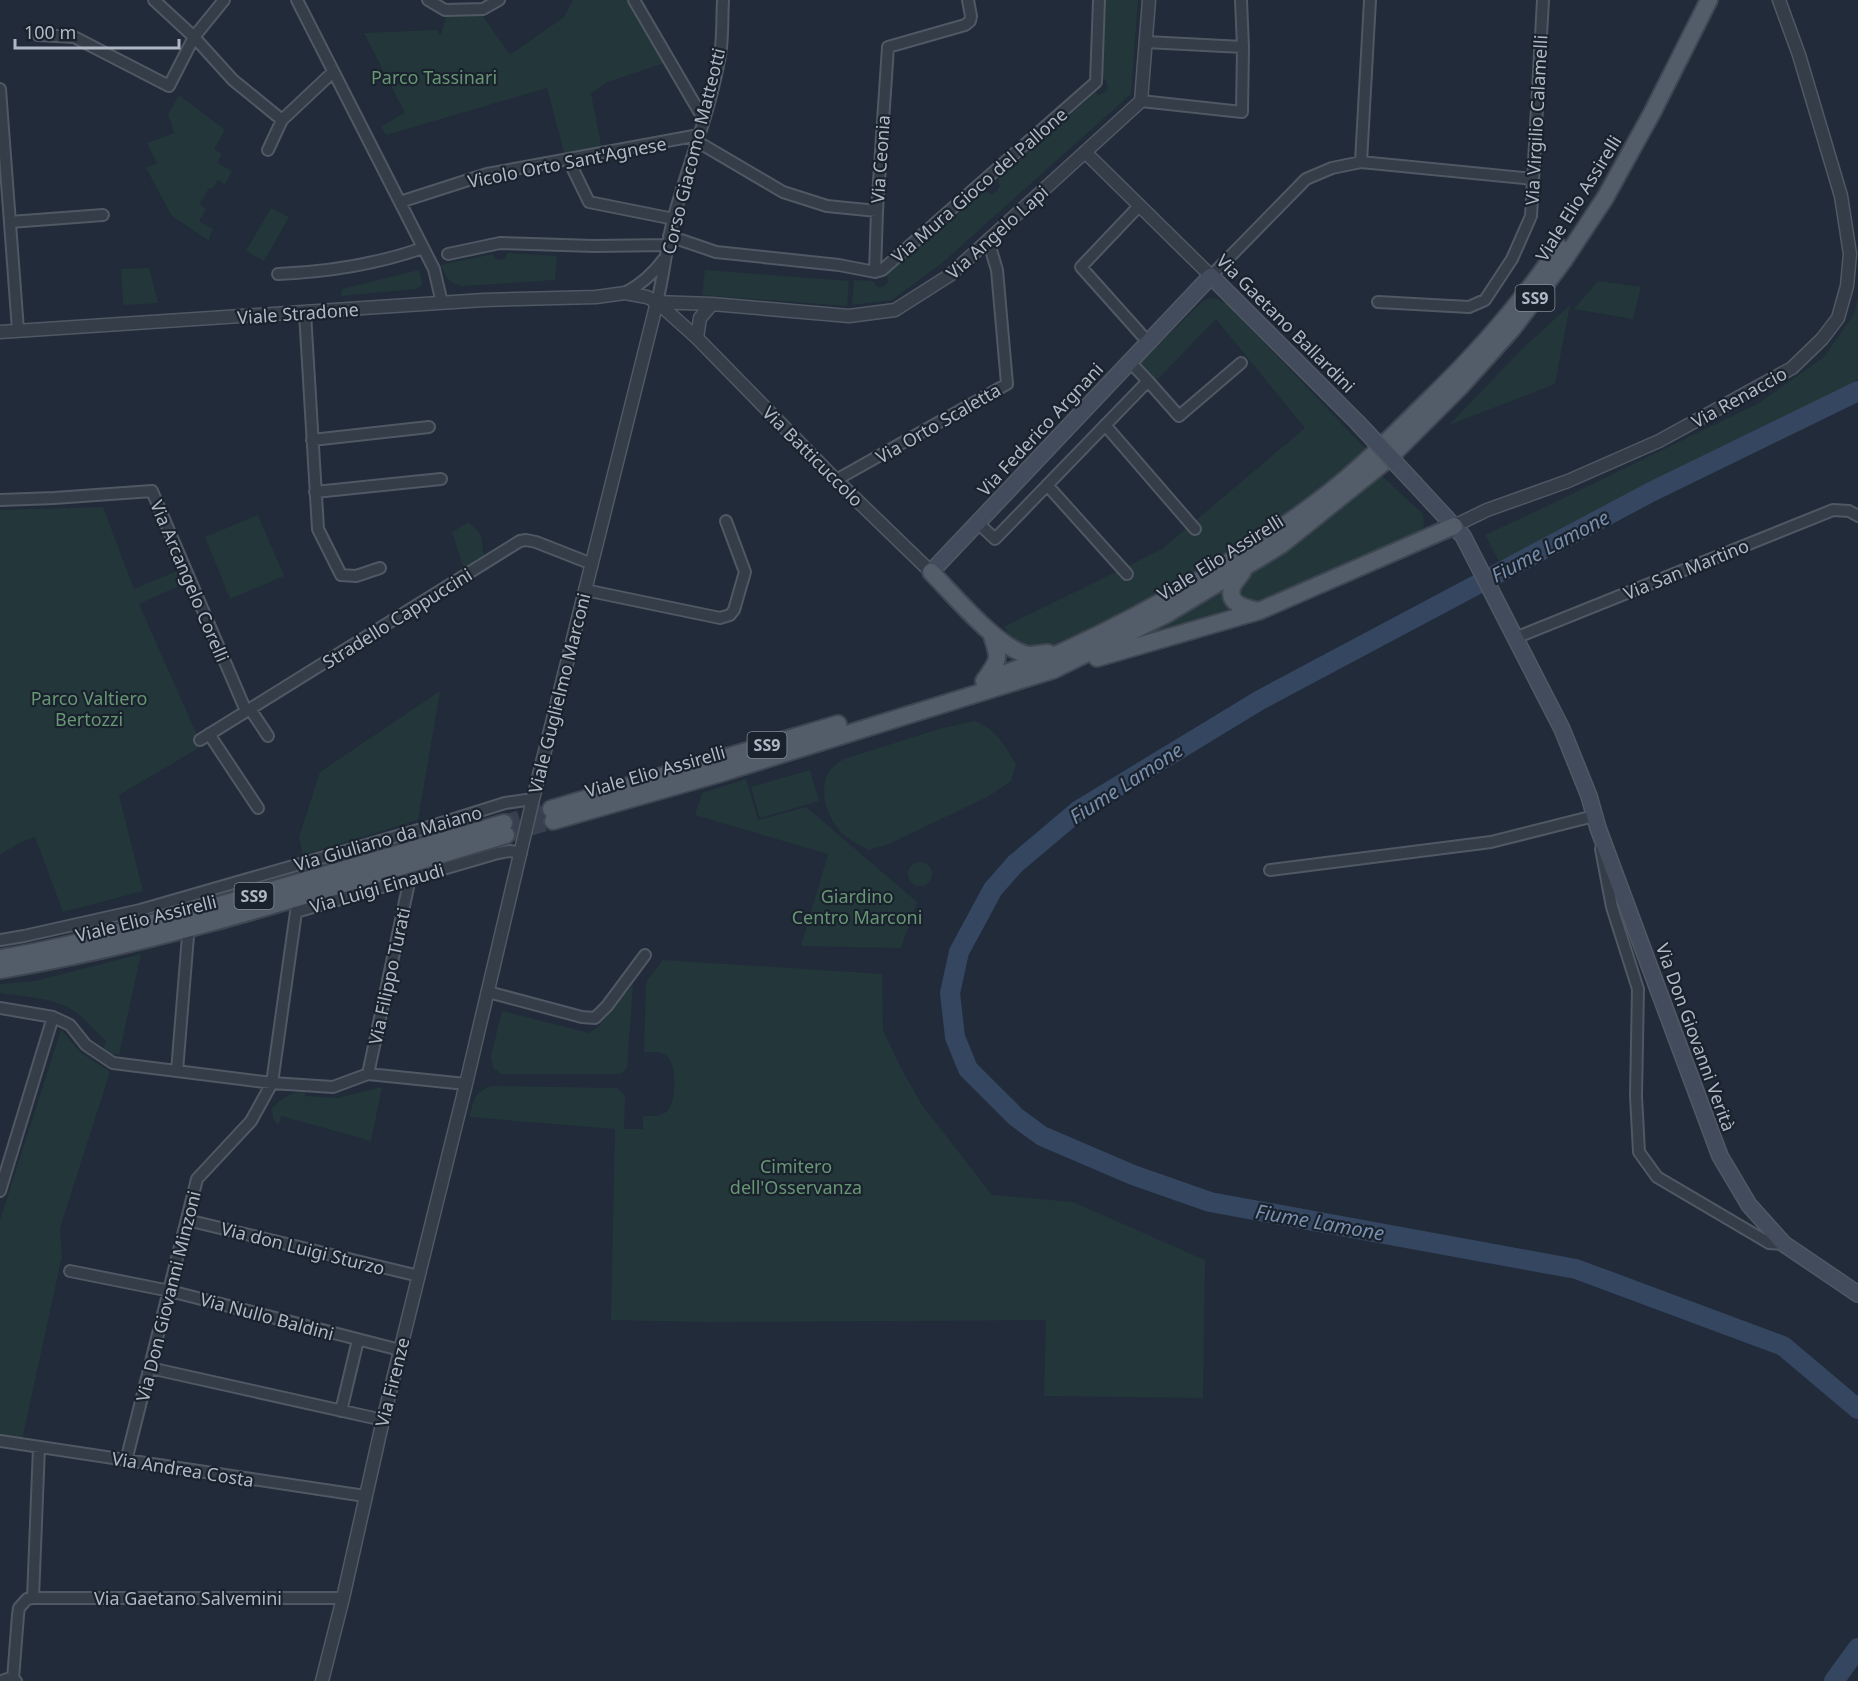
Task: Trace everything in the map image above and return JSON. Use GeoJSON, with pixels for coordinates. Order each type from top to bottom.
{"type":"FeatureCollection","features":[{"type":"Feature","properties":{"kind":"main road","name":"Viale Elio Assirelli"},"geometry":{"type":"LineString","coordinates":[[1697,0],[1647,110],[1605,198],[1564,260],[1513,328],[1460,387],[1387,460],[1281,545],[1167,614],[1053,670],[718,774],[552,815],[984,681],[1063,651],[1173,596],[1256,544],[1326,495],[1373,455],[1456,373],[1514,306],[1555,253],[1595,192],[1647,110],[1709,0]]}},
{"type":"Feature","properties":{"kind":"main road","name":"Via Gaetano Ballardini"},"geometry":{"type":"LineString","coordinates":[[1211,276],[1357,423],[1458,531]]}},
{"type":"Feature","properties":{"kind":"main road","name":"Via Federico Argnani"},"geometry":{"type":"LineString","coordinates":[[931,572],[1211,276]]}},
{"type":"Feature","properties":{"kind":"main road"},"geometry":{"type":"LineString","coordinates":[[1053,670],[1259,611],[1458,531]]}},
{"type":"Feature","properties":{"kind":"main road","name":"Via Don Giovanni Verità"},"geometry":{"type":"LineString","coordinates":[[1458,531],[1562,729],[1589,796],[1596,822],[1720,1156],[1749,1205],[1784,1244],[1858,1294]]}},
{"type":"Feature","properties":{"kind":"main road"},"geometry":{"type":"LineString","coordinates":[[1245,568],[1232,589],[1232,598],[1240,607],[1259,611]]}},
{"type":"Feature","properties":{"kind":"main road"},"geometry":{"type":"LineString","coordinates":[[931,572],[991,632],[1012,649],[1029,655],[1063,651]]}},
{"type":"Feature","properties":{"kind":"main road"},"geometry":{"type":"LineString","coordinates":[[984,681],[997,663],[998,652],[991,632]]}},
{"type":"Feature","properties":{"kind":"main road","name":"Viale Elio Assirelli"},"geometry":{"type":"LineString","coordinates":[[0,957],[25,954],[107,935],[505,829],[268,906],[126,945],[0,970]]}},
{"type":"Feature","properties":{"kind":"street"},"geometry":{"type":"LineString","coordinates":[[154,0],[194,37],[233,80],[282,120]]}},
{"type":"Feature","properties":{"kind":"street"},"geometry":{"type":"LineString","coordinates":[[38,35],[74,37],[169,86],[194,37],[224,0]]}},
{"type":"Feature","properties":{"kind":"street"},"geometry":{"type":"LineString","coordinates":[[297,0],[434,269],[442,303]]}},
{"type":"Feature","properties":{"kind":"street"},"geometry":{"type":"LineString","coordinates":[[428,0],[445,10],[483,9],[499,0]]}},
{"type":"Feature","properties":{"kind":"street"},"geometry":{"type":"LineString","coordinates":[[634,0],[704,120]]}},
{"type":"Feature","properties":{"kind":"street","name":"Corso Giacomo Matteotti"},"geometry":{"type":"LineString","coordinates":[[657,302],[674,219],[704,120],[720,54],[723,0]]}},
{"type":"Feature","properties":{"kind":"street","name":"Via Ceonia"},"geometry":{"type":"LineString","coordinates":[[875,272],[888,47],[965,25],[970,21],[971,16],[968,0]]}},
{"type":"Feature","properties":{"kind":"street","name":"Via Mura Gioco del Pallone"},"geometry":{"type":"LineString","coordinates":[[448,254],[500,243],[668,246],[839,265],[875,272],[882,270],[1096,82],[1099,0]]}},
{"type":"Feature","properties":{"kind":"street"},"geometry":{"type":"LineString","coordinates":[[1149,0],[1141,102],[1242,112],[1241,0]]}},
{"type":"Feature","properties":{"kind":"street"},"geometry":{"type":"LineString","coordinates":[[1361,162],[1370,0]]}},
{"type":"Feature","properties":{"kind":"street","name":"Via Virgilio Calamelli"},"geometry":{"type":"LineString","coordinates":[[1378,302],[1469,307],[1485,300],[1512,259],[1532,216],[1543,0]]}},
{"type":"Feature","properties":{"kind":"street","name":"Via Renaccio"},"geometry":{"type":"LineString","coordinates":[[1458,531],[1487,510],[1568,481],[1659,441],[1792,368],[1822,339],[1838,318],[1847,286],[1850,254],[1841,196],[1799,55],[1779,0]]}},
{"type":"Feature","properties":{"kind":"street"},"geometry":{"type":"LineString","coordinates":[[1146,42],[1243,47]]}},
{"type":"Feature","properties":{"kind":"street"},"geometry":{"type":"LineString","coordinates":[[268,150],[282,120],[333,72]]}},
{"type":"Feature","properties":{"kind":"street"},"geometry":{"type":"LineString","coordinates":[[0,89],[18,330]]}},
{"type":"Feature","properties":{"kind":"street","name":"Via Angelo Lapi"},"geometry":{"type":"LineString","coordinates":[[657,302],[712,304],[849,316],[895,310],[950,275],[1141,102]]}},
{"type":"Feature","properties":{"kind":"street"},"geometry":{"type":"LineString","coordinates":[[698,139],[783,192],[827,206],[877,211]]}},
{"type":"Feature","properties":{"kind":"street","name":"Vicolo Orto Sant'Agnese"},"geometry":{"type":"LineString","coordinates":[[400,202],[487,174],[698,139]]}},
{"type":"Feature","properties":{"kind":"street","name":"Via Gaetano Ballardini"},"geometry":{"type":"LineString","coordinates":[[1085,153],[1211,276]]}},
{"type":"Feature","properties":{"kind":"street"},"geometry":{"type":"LineString","coordinates":[[568,159],[589,202],[674,219]]}},
{"type":"Feature","properties":{"kind":"street"},"geometry":{"type":"LineString","coordinates":[[1211,276],[1306,178],[1332,168],[1361,162],[1533,179]]}},
{"type":"Feature","properties":{"kind":"street"},"geometry":{"type":"LineString","coordinates":[[1139,206],[1080,267],[1148,342]]}},
{"type":"Feature","properties":{"kind":"street"},"geometry":{"type":"LineString","coordinates":[[10,222],[103,215]]}},
{"type":"Feature","properties":{"kind":"street","name":"Via Orto Scaletta"},"geometry":{"type":"LineString","coordinates":[[837,480],[1007,384],[996,270],[988,240]]}},
{"type":"Feature","properties":{"kind":"street"},"geometry":{"type":"LineString","coordinates":[[625,293],[648,278],[668,246]]}},
{"type":"Feature","properties":{"kind":"street"},"geometry":{"type":"LineString","coordinates":[[278,274],[315,273],[367,263],[423,248]]}},
{"type":"Feature","properties":{"kind":"street"},"geometry":{"type":"LineString","coordinates":[[596,297],[625,293],[646,297],[657,302]]}},
{"type":"Feature","properties":{"kind":"street"},"geometry":{"type":"LineString","coordinates":[[596,297],[645,303],[657,302]]}},
{"type":"Feature","properties":{"kind":"street","name":"Viale Stradone"},"geometry":{"type":"LineString","coordinates":[[0,332],[442,303],[596,297]]}},
{"type":"Feature","properties":{"kind":"street","name":"Via Batticuccolo"},"geometry":{"type":"LineString","coordinates":[[657,302],[697,338],[931,572]]}},
{"type":"Feature","properties":{"kind":"street","name":"Viale Guglielmo Marconi"},"geometry":{"type":"LineString","coordinates":[[466,1084],[533,799],[657,302]]}},
{"type":"Feature","properties":{"kind":"street"},"geometry":{"type":"LineString","coordinates":[[697,338],[700,318],[712,304]]}},
{"type":"Feature","properties":{"kind":"street"},"geometry":{"type":"LineString","coordinates":[[305,313],[318,529],[341,575],[356,576],[380,568]]}},
{"type":"Feature","properties":{"kind":"street","name":"Via Federico Argnani"},"geometry":{"type":"LineString","coordinates":[[1130,362],[1179,416],[1241,363]]}},
{"type":"Feature","properties":{"kind":"street","name":"Via Federico Argnani"},"geometry":{"type":"LineString","coordinates":[[978,523],[995,539],[1148,381]]}},
{"type":"Feature","properties":{"kind":"street"},"geometry":{"type":"LineString","coordinates":[[1105,425],[1195,529]]}},
{"type":"Feature","properties":{"kind":"street"},"geometry":{"type":"LineString","coordinates":[[312,440],[429,427]]}},
{"type":"Feature","properties":{"kind":"street"},"geometry":{"type":"LineString","coordinates":[[315,492],[441,479]]}},
{"type":"Feature","properties":{"kind":"street"},"geometry":{"type":"LineString","coordinates":[[1047,485],[1127,574]]}},
{"type":"Feature","properties":{"kind":"street","name":"Via Arcangelo Corelli"},"geometry":{"type":"LineString","coordinates":[[0,500],[152,491],[248,710]]}},
{"type":"Feature","properties":{"kind":"street","name":"Via San Martino"},"geometry":{"type":"LineString","coordinates":[[1515,638],[1833,510],[1849,511],[1858,516]]}},
{"type":"Feature","properties":{"kind":"street"},"geometry":{"type":"LineString","coordinates":[[585,590],[720,618],[730,615],[734,610],[745,572],[726,520]]}},
{"type":"Feature","properties":{"kind":"street","name":"Stradello Cappuccini"},"geometry":{"type":"LineString","coordinates":[[258,808],[204,737],[519,542],[526,540],[536,542],[592,564]]}},
{"type":"Feature","properties":{"kind":"street"},"geometry":{"type":"LineString","coordinates":[[248,710],[268,736]]}},
{"type":"Feature","properties":{"kind":"street","name":"Via Giuliano da Maiano"},"geometry":{"type":"LineString","coordinates":[[0,940],[140,910],[505,803],[533,799]]}},
{"type":"Feature","properties":{"kind":"street"},"geometry":{"type":"LineString","coordinates":[[1270,870],[1491,842],[1596,822]]}},
{"type":"Feature","properties":{"kind":"street","name":"Via Don Giovanni Verità"},"geometry":{"type":"LineString","coordinates":[[1596,822],[1612,907],[1638,989],[1636,1096],[1639,1152],[1657,1177],[1769,1243],[1784,1244]]}},
{"type":"Feature","properties":{"kind":"street","name":"Via Luigi Einaudi"},"geometry":{"type":"LineString","coordinates":[[272,1083],[296,912],[498,853],[510,851],[520,853]]}},
{"type":"Feature","properties":{"kind":"street","name":"Via Filippo Turati"},"geometry":{"type":"LineString","coordinates":[[368,1074],[410,878]]}},
{"type":"Feature","properties":{"kind":"street"},"geometry":{"type":"LineString","coordinates":[[177,1071],[188,936]]}},
{"type":"Feature","properties":{"kind":"street"},"geometry":{"type":"LineString","coordinates":[[488,992],[582,1017],[596,1018],[645,955]]}},
{"type":"Feature","properties":{"kind":"street"},"geometry":{"type":"LineString","coordinates":[[0,1008],[53,1017],[70,1025],[86,1045],[113,1063],[272,1083],[333,1087],[368,1074],[466,1084]]}},
{"type":"Feature","properties":{"kind":"street"},"geometry":{"type":"LineString","coordinates":[[0,1191],[53,1017]]}},
{"type":"Feature","properties":{"kind":"street","name":"Via Don Giovanni Minzoni"},"geometry":{"type":"LineString","coordinates":[[126,1461],[197,1179],[251,1120],[272,1083]]}},
{"type":"Feature","properties":{"kind":"street","name":"Via Firenze"},"geometry":{"type":"LineString","coordinates":[[322,1681],[383,1420],[466,1084]]}},
{"type":"Feature","properties":{"kind":"street","name":"Via don Luigi Sturzo"},"geometry":{"type":"LineString","coordinates":[[187,1220],[418,1276]]}},
{"type":"Feature","properties":{"kind":"street","name":"Via Nullo Baldini"},"geometry":{"type":"LineString","coordinates":[[70,1271],[170,1291],[400,1350]]}},
{"type":"Feature","properties":{"kind":"street"},"geometry":{"type":"LineString","coordinates":[[340,1411],[358,1340]]}},
{"type":"Feature","properties":{"kind":"street"},"geometry":{"type":"LineString","coordinates":[[150,1368],[383,1420]]}},
{"type":"Feature","properties":{"kind":"street","name":"Via Andrea Costa"},"geometry":{"type":"LineString","coordinates":[[0,1442],[365,1496]]}},
{"type":"Feature","properties":{"kind":"street"},"geometry":{"type":"LineString","coordinates":[[2,1681],[7,1678],[15,1680],[19,1608],[27,1599],[33,1598],[39,1447]]}},
{"type":"Feature","properties":{"kind":"street","name":"Via Gaetano Salvemini"},"geometry":{"type":"LineString","coordinates":[[33,1598],[343,1598]]}},
{"type":"Feature","properties":{"kind":"green space","name":"Parco Tassinari"},"geometry":{"type":"Polygon","coordinates":[[[573,0],[630,0],[667,62],[608,82],[591,93],[602,150],[565,156],[547,88],[386,135],[381,126],[405,113],[364,33],[438,30],[438,34],[441,35],[447,14],[482,15],[510,55],[564,17],[573,0]]]}},
{"type":"Feature","properties":{"kind":"green space"},"geometry":{"type":"Polygon","coordinates":[[[1106,0],[1138,0],[1131,94],[942,263],[892,300],[852,305],[854,280],[873,281],[877,287],[883,287],[888,282],[887,274],[985,191],[992,194],[997,191],[1000,186],[998,179],[1095,93],[1102,94],[1108,89],[1106,80],[1102,78],[1106,0]]]}},
{"type":"Feature","properties":{"kind":"green space"},"geometry":{"type":"Polygon","coordinates":[[[179,95],[225,130],[214,149],[222,154],[217,163],[232,171],[225,184],[218,180],[212,189],[209,188],[200,204],[206,209],[199,221],[213,229],[209,238],[211,242],[172,216],[146,168],[157,163],[147,143],[174,133],[168,114],[179,95]]]}},
{"type":"Feature","properties":{"kind":"green space"},"geometry":{"type":"Polygon","coordinates":[[[271,208],[289,217],[264,261],[246,251],[271,208]]]}},
{"type":"Feature","properties":{"kind":"green space"},"geometry":{"type":"Polygon","coordinates":[[[507,253],[557,256],[555,280],[463,286],[449,279],[441,265],[493,254],[496,259],[501,260],[507,253]]]}},
{"type":"Feature","properties":{"kind":"green space"},"geometry":{"type":"Polygon","coordinates":[[[149,268],[158,303],[123,305],[121,269],[149,268]]]}},
{"type":"Feature","properties":{"kind":"green space"},"geometry":{"type":"Polygon","coordinates":[[[419,270],[421,286],[415,289],[341,296],[342,289],[419,270]]]}},
{"type":"Feature","properties":{"kind":"green space"},"geometry":{"type":"Polygon","coordinates":[[[705,270],[849,281],[847,306],[702,295],[705,270]]]}},
{"type":"Feature","properties":{"kind":"green space"},"geometry":{"type":"Polygon","coordinates":[[[1598,281],[1641,287],[1633,319],[1574,309],[1598,281]]]}},
{"type":"Feature","properties":{"kind":"green space"},"geometry":{"type":"Polygon","coordinates":[[[1210,298],[1227,304],[1366,449],[1287,514],[1215,561],[1073,636],[1031,649],[1022,646],[1009,635],[1004,627],[1162,549],[1305,428],[1216,319],[1155,382],[1139,364],[1203,301],[1210,298]]]}},
{"type":"Feature","properties":{"kind":"green space"},"geometry":{"type":"Polygon","coordinates":[[[1858,298],[1858,378],[1852,384],[1647,484],[1500,563],[1485,535],[1759,403],[1824,357],[1854,314],[1858,298]]]}},
{"type":"Feature","properties":{"kind":"green space"},"geometry":{"type":"Polygon","coordinates":[[[1570,305],[1555,384],[1449,425],[1521,350],[1570,305]]]}},
{"type":"Feature","properties":{"kind":"green space"},"geometry":{"type":"Polygon","coordinates":[[[1380,474],[1423,514],[1424,527],[1417,535],[1307,585],[1251,603],[1243,602],[1238,591],[1239,581],[1324,521],[1380,474]]]}},
{"type":"Feature","properties":{"kind":"green space","name":"Parco Valtiero Bertozzi"},"geometry":{"type":"Polygon","coordinates":[[[103,507],[134,589],[177,571],[183,584],[139,604],[202,746],[119,795],[143,891],[63,912],[35,837],[19,843],[0,855],[0,510],[103,507]]]}},
{"type":"Feature","properties":{"kind":"green space"},"geometry":{"type":"Polygon","coordinates":[[[258,515],[284,576],[230,599],[205,537],[258,515]]]}},
{"type":"Feature","properties":{"kind":"green space"},"geometry":{"type":"Polygon","coordinates":[[[469,522],[481,535],[484,556],[464,569],[452,532],[469,522]]]}},
{"type":"Feature","properties":{"kind":"green space"},"geometry":{"type":"Polygon","coordinates":[[[1224,587],[1238,613],[1095,655],[1224,587]]]}},
{"type":"Feature","properties":{"kind":"green space"},"geometry":{"type":"Polygon","coordinates":[[[440,691],[418,820],[303,855],[299,837],[320,772],[440,691]]]}},
{"type":"Feature","properties":{"kind":"green space"},"geometry":{"type":"Polygon","coordinates":[[[974,721],[994,733],[1008,751],[1016,765],[1011,781],[989,796],[889,844],[869,850],[838,829],[828,812],[824,793],[828,775],[833,767],[844,759],[939,729],[974,721]]]}},
{"type":"Feature","properties":{"kind":"green space"},"geometry":{"type":"Polygon","coordinates":[[[810,770],[819,801],[760,818],[751,787],[810,770]]]}},
{"type":"Feature","properties":{"kind":"green space","name":"Giardino Centro Marconi"},"geometry":{"type":"Polygon","coordinates":[[[746,779],[758,820],[806,807],[917,902],[901,948],[801,946],[828,854],[695,815],[702,793],[746,779]]]}},
{"type":"Feature","properties":{"kind":"green space"},"geometry":{"type":"Polygon","coordinates":[[[920,862],[929,865],[932,874],[929,883],[920,886],[911,883],[908,874],[911,865],[920,862]]]}},
{"type":"Feature","properties":{"kind":"green space"},"geometry":{"type":"Polygon","coordinates":[[[141,954],[119,1055],[112,1054],[103,1048],[106,1041],[70,1008],[51,1001],[0,993],[0,984],[35,981],[141,954]]]}},
{"type":"Feature","properties":{"kind":"green space","name":"Cimitero dell'Osservanza"},"geometry":{"type":"Polygon","coordinates":[[[663,960],[882,974],[883,1030],[903,1072],[922,1105],[992,1195],[1073,1202],[1205,1260],[1203,1398],[1044,1396],[1046,1320],[708,1322],[611,1320],[615,1129],[470,1117],[475,1098],[481,1091],[491,1086],[617,1088],[625,1096],[624,1129],[643,1129],[643,1116],[665,1113],[673,1100],[673,1067],[667,1056],[662,1053],[644,1052],[646,982],[663,960]]]}},
{"type":"Feature","properties":{"kind":"green space"},"geometry":{"type":"Polygon","coordinates":[[[633,984],[627,1068],[620,1074],[502,1074],[493,1068],[491,1056],[502,1011],[589,1033],[599,1026],[633,984]]]}},
{"type":"Feature","properties":{"kind":"green space"},"geometry":{"type":"Polygon","coordinates":[[[61,1030],[80,1052],[110,1072],[60,1228],[62,1256],[21,1445],[0,1441],[0,1220],[61,1030]]]}},
{"type":"Feature","properties":{"kind":"green space"},"geometry":{"type":"Polygon","coordinates":[[[382,1087],[371,1141],[281,1116],[279,1124],[273,1118],[272,1108],[291,1094],[305,1092],[305,1096],[337,1098],[382,1087]]]}},
{"type":"Feature","properties":{"kind":"waterway","name":"Fiume Lamone"},"geometry":{"type":"LineString","coordinates":[[1858,391],[1651,492],[1260,700],[1079,810],[1015,864],[993,889],[959,952],[950,993],[955,1037],[968,1069],[1016,1117],[1042,1136],[1133,1175],[1210,1202],[1576,1269],[1783,1346],[1858,1409]]}},
{"type":"Feature","properties":{"kind":"waterway","name":"Fiume Lamone"},"geometry":{"type":"LineString","coordinates":[[1834,1681],[1858,1648]]}},
{"type":"Feature","properties":{"kind":"tunnel"},"geometry":{"type":"LineString","coordinates":[[504,823],[551,809]]}},
{"type":"Feature","properties":{"kind":"tunnel"},"geometry":{"type":"LineString","coordinates":[[506,835],[553,821]]}}]}
